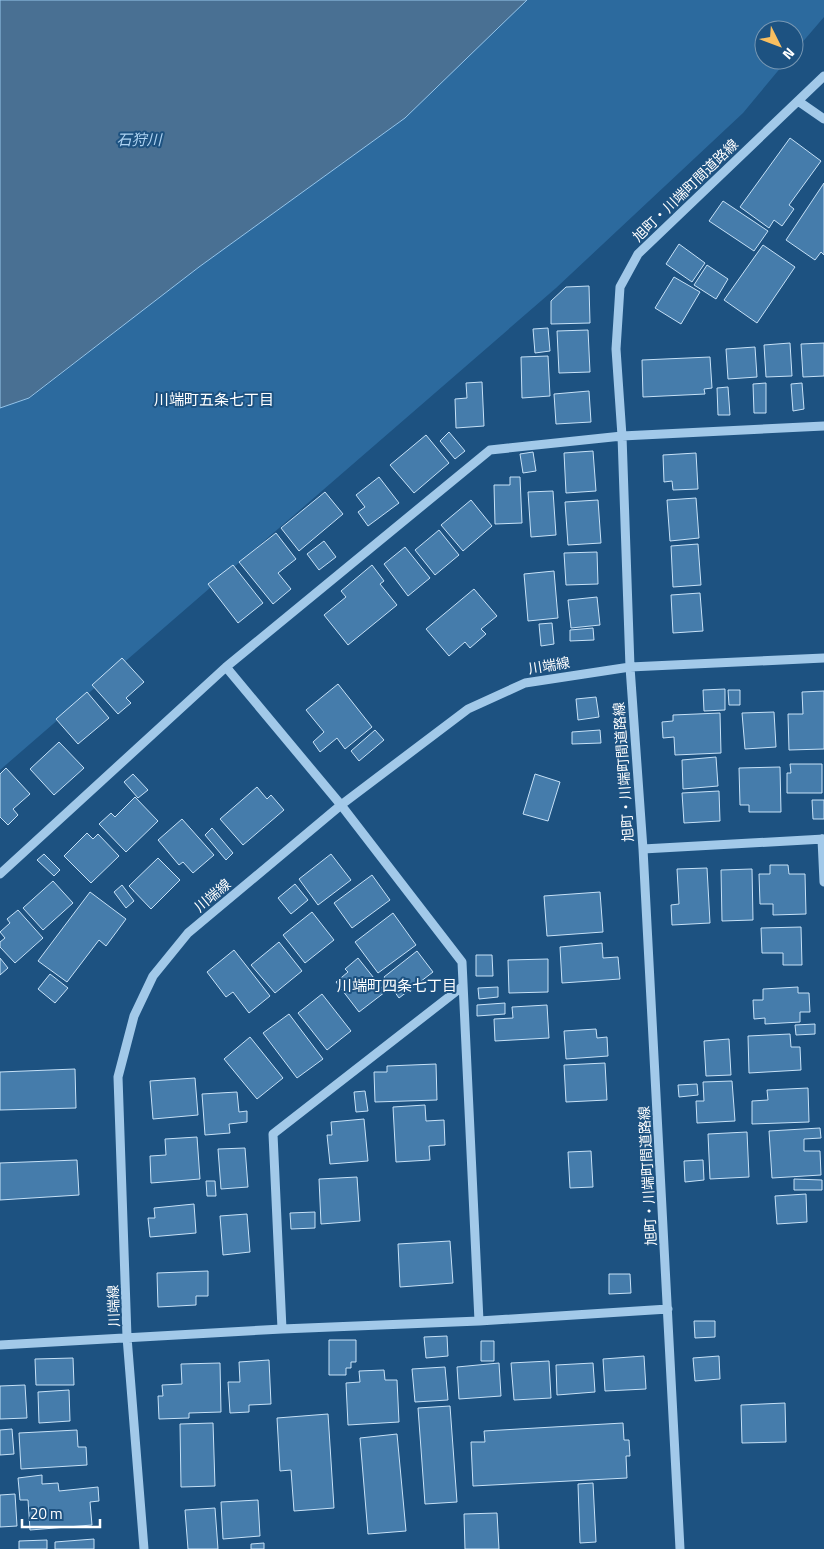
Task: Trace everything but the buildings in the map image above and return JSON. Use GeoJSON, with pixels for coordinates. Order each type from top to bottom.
{"type":"FeatureCollection","features":[{"type":"Feature","properties":{"kind":"street","name":"旭町・川端町間道路線"},"geometry":{"type":"LineString","coordinates":[[680,1549],[642,849],[630,667],[622,436],[616,349],[620,287],[638,254],[824,76]]}},
{"type":"Feature","properties":{"kind":"street"},"geometry":{"type":"LineString","coordinates":[[798,101],[824,120]]}},
{"type":"Feature","properties":{"kind":"street"},"geometry":{"type":"LineString","coordinates":[[0,874],[226,667],[490,450],[622,436],[824,426]]}},
{"type":"Feature","properties":{"kind":"street","name":"川端線"},"geometry":{"type":"LineString","coordinates":[[144,1549],[127,1337],[118,1077],[134,1016],[153,976],[188,933],[341,805],[468,709],[525,682],[630,667],[824,658]]}},
{"type":"Feature","properties":{"kind":"street"},"geometry":{"type":"LineString","coordinates":[[226,667],[341,805],[462,962],[479,1321]]}},
{"type":"Feature","properties":{"kind":"street"},"geometry":{"type":"LineString","coordinates":[[642,849],[823,839],[824,882]]}},
{"type":"Feature","properties":{"kind":"street"},"geometry":{"type":"LineString","coordinates":[[282,1329],[273,1134],[463,986]]}},
{"type":"Feature","properties":{"kind":"street"},"geometry":{"type":"LineString","coordinates":[[0,1345],[282,1329],[479,1321],[668,1309]]}},
{"type":"Feature","properties":{"kind":"shaded area"},"geometry":{"type":"Polygon","coordinates":[[[522,0],[824,0],[824,17],[804,40],[804,20],[754,20],[754,70],[779,70],[743,113],[556,288],[0,770],[0,408],[30,398],[199,267],[405,118],[522,0]]]}},
{"type":"Feature","properties":{"kind":"water","name":"石狩川"},"geometry":{"type":"Polygon","coordinates":[[[0,0],[527,0],[405,118],[199,267],[29,398],[0,408],[0,0]]]}},
{"type":"Feature","properties":{"kind":"district","name":"川端町五条七丁目"},"geometry":{"type":"Point","coordinates":[214,399]}},
{"type":"Feature","properties":{"kind":"district","name":"川端町四条七丁目"},"geometry":{"type":"Point","coordinates":[397,985]}}]}
